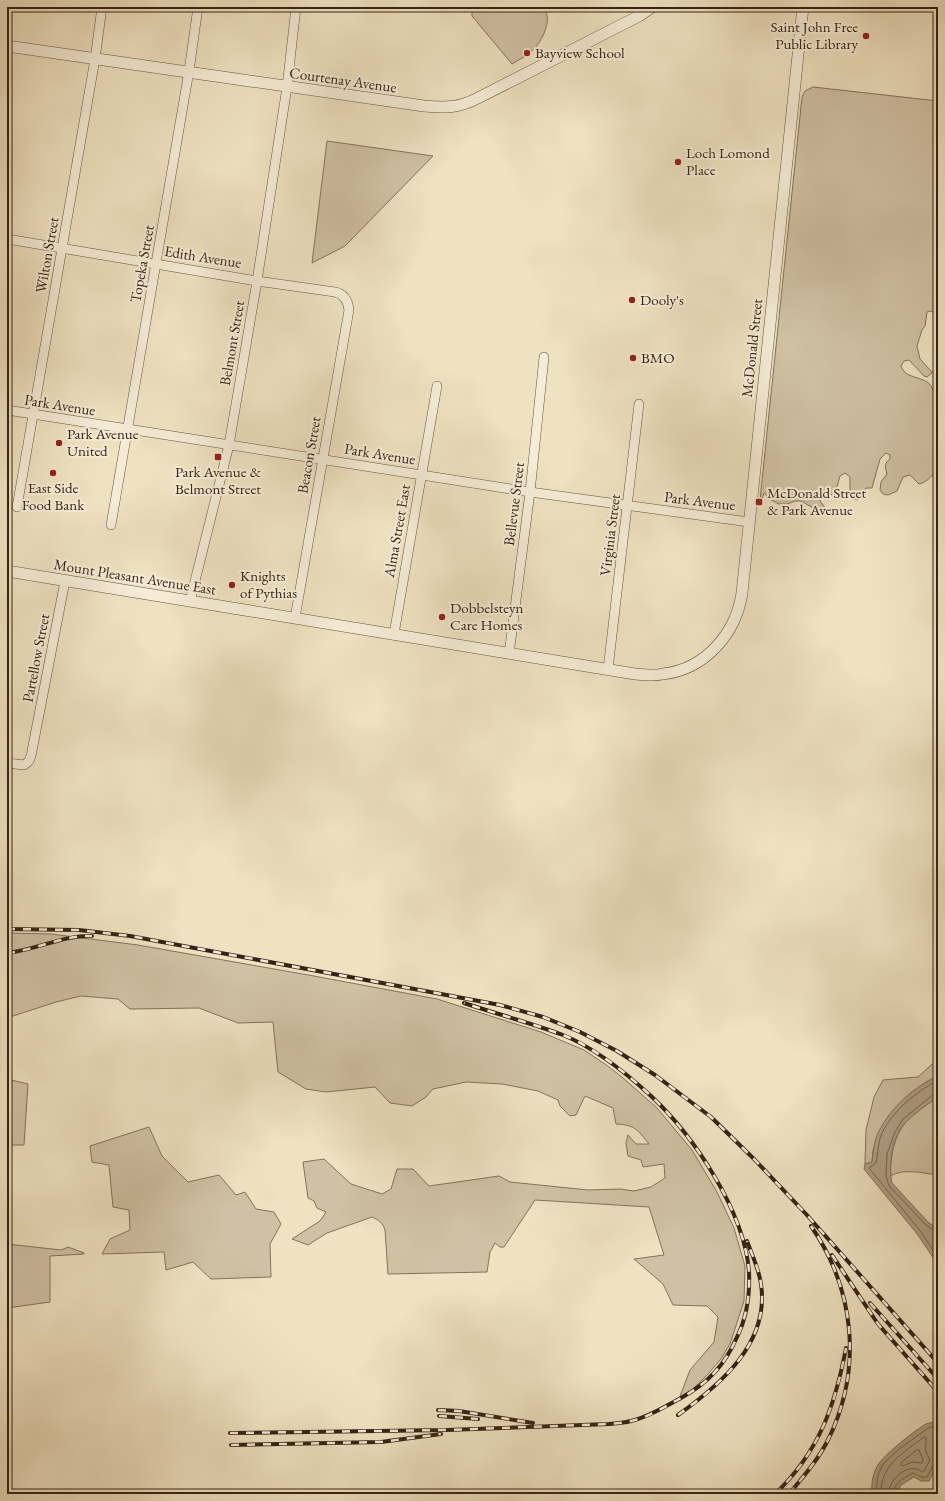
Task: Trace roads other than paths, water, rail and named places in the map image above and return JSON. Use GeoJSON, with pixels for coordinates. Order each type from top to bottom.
{"type":"FeatureCollection","features":[{"type":"Feature","properties":{"kind":"street","name":"Wilton Street"},"geometry":{"type":"LineString","coordinates":[[17,507],[95,59],[102,7]]}},
{"type":"Feature","properties":{"kind":"street","name":"Topeka Street"},"geometry":{"type":"LineString","coordinates":[[111,525],[189,71],[198,7]]}},
{"type":"Feature","properties":{"kind":"street","name":"Belmont Street"},"geometry":{"type":"LineString","coordinates":[[190,601],[229,445],[257,281],[287,87],[296,7]]}},
{"type":"Feature","properties":{"kind":"street","name":"Courtenay Avenue"},"geometry":{"type":"LineString","coordinates":[[7,46],[189,71],[287,87],[446,108],[456,107],[478,98],[639,16],[652,7]]}},
{"type":"Feature","properties":{"kind":"street","name":"McDonald Street"},"geometry":{"type":"LineString","coordinates":[[685,668],[707,656],[716,647],[725,636],[740,605],[746,566],[748,522],[803,7]]}},
{"type":"Feature","properties":{"kind":"street","name":"Edith Avenue"},"geometry":{"type":"LineString","coordinates":[[7,239],[257,281],[335,292],[346,297]]}},
{"type":"Feature","properties":{"kind":"street","name":"Beacon Street"},"geometry":{"type":"LineString","coordinates":[[295,618],[349,310],[346,297]]}},
{"type":"Feature","properties":{"kind":"street","name":"Bellevue Street"},"geometry":{"type":"LineString","coordinates":[[509,654],[530,492],[544,358]]}},
{"type":"Feature","properties":{"kind":"street","name":"Alma Street East"},"geometry":{"type":"LineString","coordinates":[[394,634],[437,386]]}},
{"type":"Feature","properties":{"kind":"street","name":"Virginia Street"},"geometry":{"type":"LineString","coordinates":[[608,669],[639,404]]}},
{"type":"Feature","properties":{"kind":"street","name":"Park Avenue"},"geometry":{"type":"LineString","coordinates":[[7,410],[530,492],[748,522]]}},
{"type":"Feature","properties":{"kind":"street","name":"Mount Pleasant Avenue East"},"geometry":{"type":"LineString","coordinates":[[7,571],[635,674],[663,674],[685,668]]}},
{"type":"Feature","properties":{"kind":"street","name":"Partellow Street"},"geometry":{"type":"LineString","coordinates":[[7,763],[21,765],[27,763],[31,756],[65,581]]}},
{"type":"Feature","properties":{"kind":"water"},"geometry":{"type":"Polygon","coordinates":[[[938,1076],[938,1096],[913,1115],[901,1128],[897,1135],[892,1151],[891,1175],[892,1183],[929,1223],[938,1229],[938,1265],[918,1235],[864,1169],[865,1164],[872,1162],[877,1135],[890,1114],[912,1092],[938,1076]]]}},
{"type":"Feature","properties":{"kind":"water"},"geometry":{"type":"Polygon","coordinates":[[[938,1421],[938,1440],[934,1446],[938,1454],[938,1464],[929,1481],[921,1481],[914,1477],[901,1485],[897,1494],[872,1494],[872,1481],[874,1473],[880,1462],[921,1427],[938,1421]]]}},
{"type":"Feature","properties":{"kind":"railway"},"geometry":{"type":"LineString","coordinates":[[7,929],[79,930],[130,936],[500,1005],[543,1017],[580,1032],[617,1051],[655,1075],[711,1117],[754,1159],[806,1214],[938,1363]]}},
{"type":"Feature","properties":{"kind":"railway"},"geometry":{"type":"LineString","coordinates":[[7,953],[60,940],[81,936],[92,936]]}},
{"type":"Feature","properties":{"kind":"railway"},"geometry":{"type":"LineString","coordinates":[[230,1433],[447,1430],[609,1424],[626,1422],[644,1417],[691,1392],[715,1372],[732,1347],[743,1321],[748,1296],[749,1271],[745,1248],[738,1224],[727,1200],[700,1153],[684,1132],[641,1087],[609,1061],[587,1047],[563,1035],[464,1003]]}},
{"type":"Feature","properties":{"kind":"railway"},"geometry":{"type":"LineString","coordinates":[[789,1494],[805,1475],[828,1440],[839,1413],[846,1386],[850,1358],[849,1330],[845,1303],[837,1276],[826,1251],[811,1226]]}},
{"type":"Feature","properties":{"kind":"railway"},"geometry":{"type":"LineString","coordinates":[[678,1415],[725,1376],[739,1360],[750,1343],[758,1325],[762,1305],[761,1284],[757,1267],[747,1241]]}},
{"type":"Feature","properties":{"kind":"railway"},"geometry":{"type":"LineString","coordinates":[[832,1255],[878,1324],[938,1392]]}},
{"type":"Feature","properties":{"kind":"railway"},"geometry":{"type":"LineString","coordinates":[[870,1303],[938,1379]]}},
{"type":"Feature","properties":{"kind":"railway"},"geometry":{"type":"LineString","coordinates":[[775,1494],[803,1462],[823,1427],[842,1369],[846,1348]]}},
{"type":"Feature","properties":{"kind":"railway"},"geometry":{"type":"LineString","coordinates":[[438,1410],[459,1411],[533,1423]]}},
{"type":"Feature","properties":{"kind":"railway"},"geometry":{"type":"LineString","coordinates":[[439,1416],[478,1419]]}},
{"type":"Feature","properties":{"kind":"railway"},"geometry":{"type":"LineString","coordinates":[[231,1445],[381,1442],[441,1434]]}},
{"type":"Feature","properties":{"kind":"place","name":"Saint John Free Public Library"},"geometry":{"type":"Point","coordinates":[866,36]}},
{"type":"Feature","properties":{"kind":"place","name":"Bayview School"},"geometry":{"type":"Point","coordinates":[527,53]}},
{"type":"Feature","properties":{"kind":"place","name":"Loch Lomond Place"},"geometry":{"type":"Point","coordinates":[678,162]}},
{"type":"Feature","properties":{"kind":"place","name":"Dooly's"},"geometry":{"type":"Point","coordinates":[632,300]}},
{"type":"Feature","properties":{"kind":"place","name":"BMO"},"geometry":{"type":"Point","coordinates":[633,358]}},
{"type":"Feature","properties":{"kind":"place","name":"Park Avenue United"},"geometry":{"type":"Point","coordinates":[59,443]}},
{"type":"Feature","properties":{"kind":"place","name":"Park Avenue & Belmont Street"},"geometry":{"type":"Point","coordinates":[218,457]}},
{"type":"Feature","properties":{"kind":"place","name":"East Side Food Bank"},"geometry":{"type":"Point","coordinates":[53,473]}},
{"type":"Feature","properties":{"kind":"place","name":"McDonald Street & Park Avenue"},"geometry":{"type":"Point","coordinates":[759,502]}},
{"type":"Feature","properties":{"kind":"place","name":"Knights of Pythias"},"geometry":{"type":"Point","coordinates":[232,585]}},
{"type":"Feature","properties":{"kind":"place","name":"Dobbelsteyn Care Homes"},"geometry":{"type":"Point","coordinates":[442,617]}}]}
